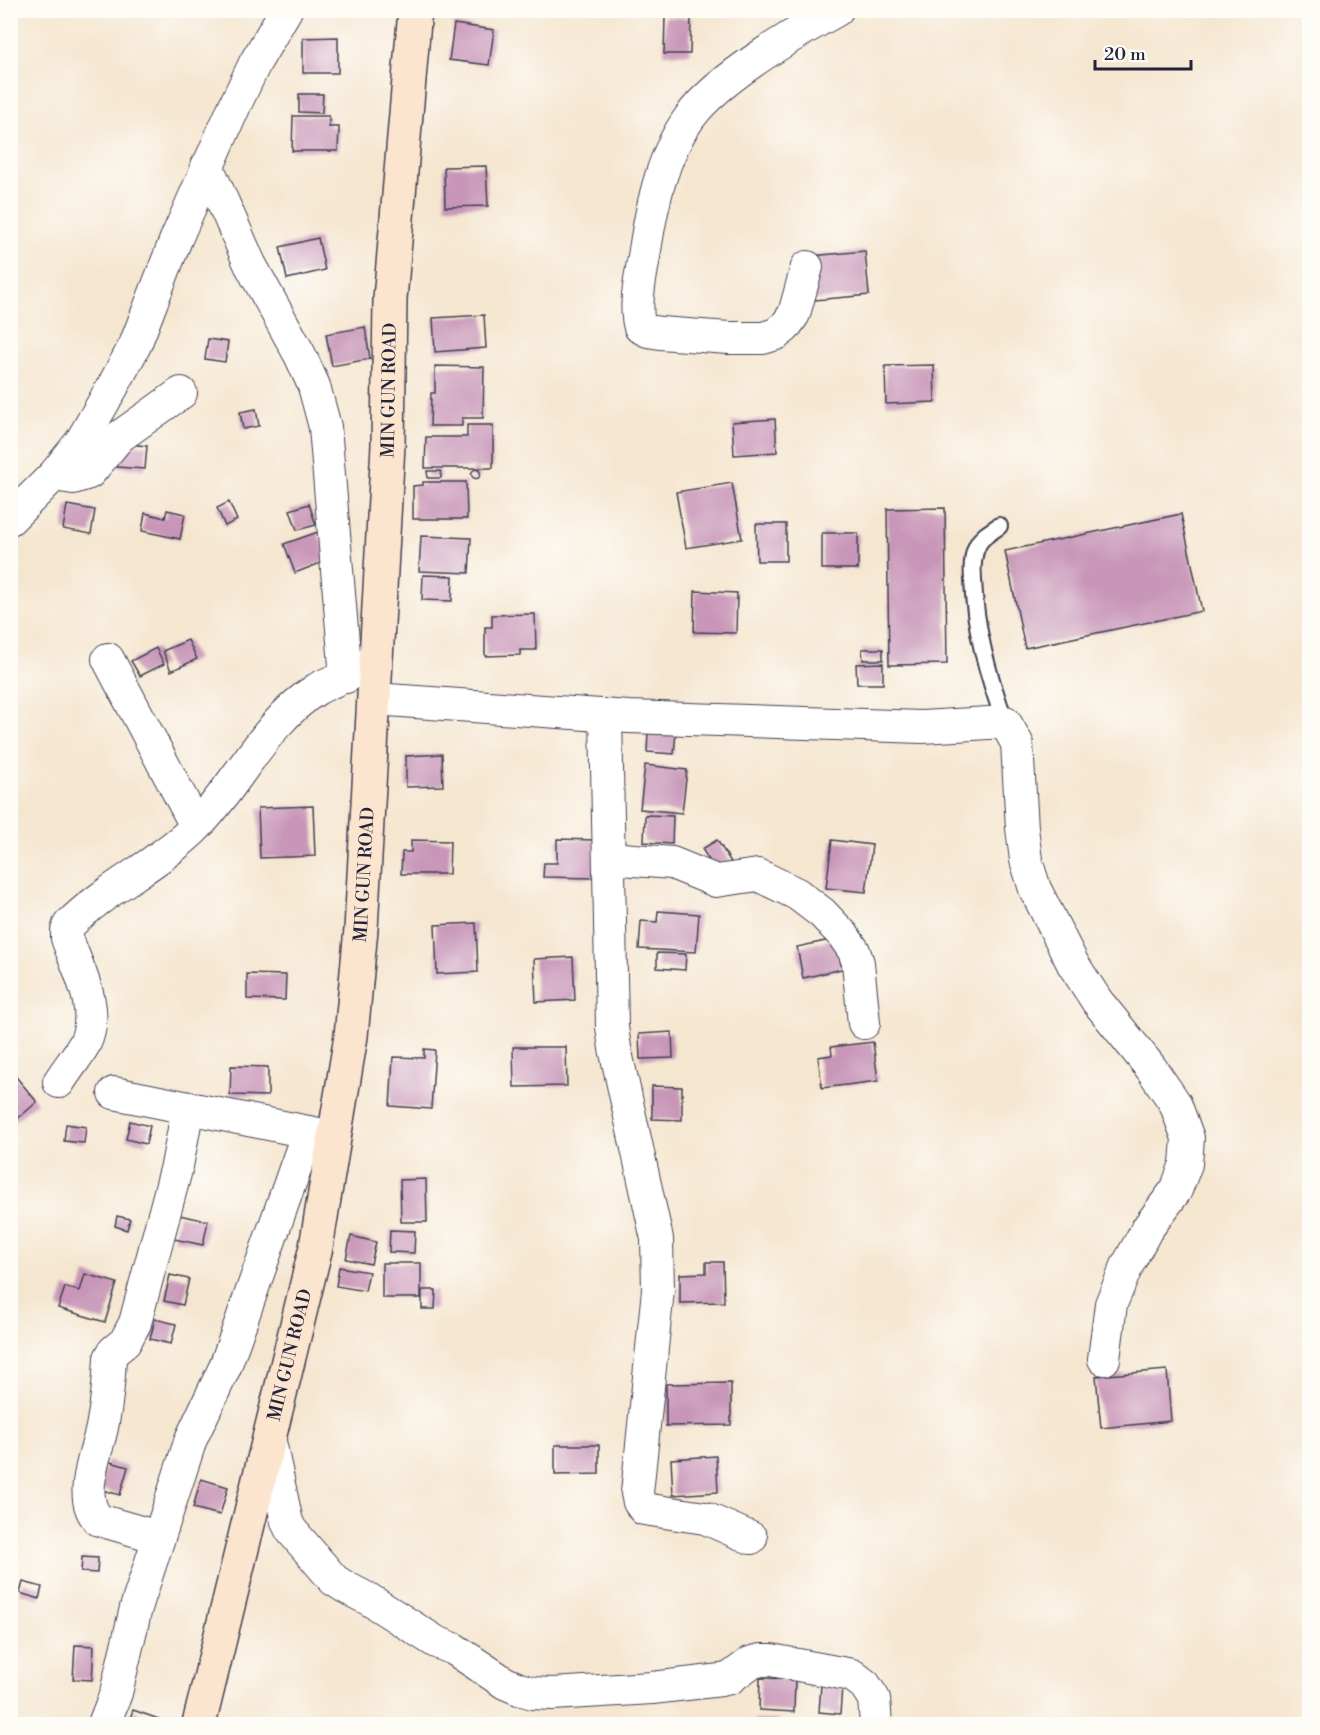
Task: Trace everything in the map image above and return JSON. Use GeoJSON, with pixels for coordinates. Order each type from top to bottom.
{"type":"FeatureCollection","features":[{"type":"Feature","properties":{"kind":"street"},"geometry":{"type":"LineString","coordinates":[[10,519],[54,475],[82,440],[135,345],[207,166],[255,63],[286,10]]}},
{"type":"Feature","properties":{"kind":"street","name":"MIN GUN ROAD"},"geometry":{"type":"LineString","coordinates":[[199,1725],[316,1247],[321,1135],[351,1036],[361,935],[388,445],[390,300],[416,10]]}},
{"type":"Feature","properties":{"kind":"street"},"geometry":{"type":"LineString","coordinates":[[807,267],[794,314],[785,327],[776,334],[763,338],[729,338],[660,333],[640,327],[638,319],[652,204],[678,134],[703,100],[724,82],[837,10]]}},
{"type":"Feature","properties":{"kind":"street"},"geometry":{"type":"LineString","coordinates":[[207,166],[250,264],[300,355],[314,386],[326,427],[346,677]]}},
{"type":"Feature","properties":{"kind":"street"},"geometry":{"type":"LineString","coordinates":[[54,475],[74,478],[89,473],[120,437],[181,393]]}},
{"type":"Feature","properties":{"kind":"street"},"geometry":{"type":"LineString","coordinates":[[108,659],[196,826]]}},
{"type":"Feature","properties":{"kind":"street"},"geometry":{"type":"LineString","coordinates":[[59,1082],[85,1042],[91,1023],[89,1000],[68,938],[69,925],[104,896],[172,847],[196,826],[269,733],[298,704],[318,689],[376,664]]}},
{"type":"Feature","properties":{"kind":"street"},"geometry":{"type":"LineString","coordinates":[[374,699],[606,715],[922,727],[1005,722],[1017,743],[1022,828],[1026,860],[1035,889],[1072,964],[1097,1001],[1151,1068],[1174,1103],[1188,1138],[1186,1164],[1176,1190],[1147,1228],[1127,1266],[1111,1304],[1104,1359]]}},
{"type":"Feature","properties":{"kind":"street"},"geometry":{"type":"LineString","coordinates":[[606,715],[612,1027],[653,1219],[659,1258],[658,1290],[637,1493],[644,1509],[705,1518],[751,1538]]}},
{"type":"Feature","properties":{"kind":"street"},"geometry":{"type":"LineString","coordinates":[[609,858],[672,863],[716,881],[758,876],[797,894],[822,913],[843,935],[854,951],[858,963],[864,1023]]}},
{"type":"Feature","properties":{"kind":"street"},"geometry":{"type":"LineString","coordinates":[[105,1725],[116,1693],[136,1608],[191,1439],[225,1366],[321,1135],[114,1093]]}},
{"type":"Feature","properties":{"kind":"street"},"geometry":{"type":"LineString","coordinates":[[158,1537],[99,1520],[89,1506],[89,1479],[104,1419],[110,1358],[114,1351],[125,1342],[135,1323],[174,1177],[188,1108]]}},
{"type":"Feature","properties":{"kind":"street"},"geometry":{"type":"LineString","coordinates":[[270,1437],[287,1522],[291,1530],[334,1580],[436,1641],[454,1649],[505,1683],[533,1693],[552,1694],[652,1688],[730,1678],[750,1663],[771,1660],[852,1676],[865,1685],[874,1699],[876,1725]]}},
{"type":"Feature","properties":{"kind":"lane"},"geometry":{"type":"LineString","coordinates":[[999,526],[979,541],[974,552],[972,571],[976,627],[985,666],[1005,722]]}},
{"type":"Feature","properties":{"kind":"building"},"geometry":{"type":"Polygon","coordinates":[[[665,17],[691,18],[690,54],[664,54],[665,17]]]}},
{"type":"Feature","properties":{"kind":"building"},"geometry":{"type":"Polygon","coordinates":[[[454,24],[494,30],[489,65],[449,60],[454,24]]]}},
{"type":"Feature","properties":{"kind":"building"},"geometry":{"type":"Polygon","coordinates":[[[338,37],[338,73],[303,73],[303,38],[338,37]]]}},
{"type":"Feature","properties":{"kind":"building"},"geometry":{"type":"Polygon","coordinates":[[[299,94],[323,94],[322,113],[299,112],[299,94]]]}},
{"type":"Feature","properties":{"kind":"building"},"geometry":{"type":"Polygon","coordinates":[[[293,116],[329,116],[329,127],[339,127],[338,151],[292,151],[293,116]]]}},
{"type":"Feature","properties":{"kind":"building"},"geometry":{"type":"Polygon","coordinates":[[[486,166],[488,206],[445,207],[444,167],[486,166]]]}},
{"type":"Feature","properties":{"kind":"building"},"geometry":{"type":"Polygon","coordinates":[[[318,238],[325,270],[287,279],[280,247],[318,238]]]}},
{"type":"Feature","properties":{"kind":"building"},"geometry":{"type":"Polygon","coordinates":[[[865,251],[869,295],[815,300],[811,256],[865,251]]]}},
{"type":"Feature","properties":{"kind":"building"},"geometry":{"type":"Polygon","coordinates":[[[484,315],[486,348],[435,352],[433,318],[484,315]]]}},
{"type":"Feature","properties":{"kind":"building"},"geometry":{"type":"Polygon","coordinates":[[[365,327],[370,359],[332,366],[326,334],[365,327]]]}},
{"type":"Feature","properties":{"kind":"building"},"geometry":{"type":"Polygon","coordinates":[[[208,339],[228,342],[225,362],[205,359],[208,339]]]}},
{"type":"Feature","properties":{"kind":"building"},"geometry":{"type":"Polygon","coordinates":[[[934,365],[935,402],[886,404],[885,366],[934,365]]]}},
{"type":"Feature","properties":{"kind":"building"},"geometry":{"type":"Polygon","coordinates":[[[435,366],[484,367],[483,418],[462,418],[462,426],[430,426],[431,393],[435,393],[435,366]]]}},
{"type":"Feature","properties":{"kind":"building"},"geometry":{"type":"Polygon","coordinates":[[[256,409],[259,426],[243,429],[240,412],[256,409]]]}},
{"type":"Feature","properties":{"kind":"building"},"geometry":{"type":"Polygon","coordinates":[[[775,419],[777,452],[734,455],[732,422],[775,419]]]}},
{"type":"Feature","properties":{"kind":"building"},"geometry":{"type":"Polygon","coordinates":[[[467,425],[493,425],[493,468],[425,468],[426,437],[467,437],[467,425]]]}},
{"type":"Feature","properties":{"kind":"building"},"geometry":{"type":"Polygon","coordinates":[[[118,443],[147,446],[145,469],[116,467],[118,443]]]}},
{"type":"Feature","properties":{"kind":"building"},"geometry":{"type":"Polygon","coordinates":[[[476,470],[480,474],[476,478],[472,474],[476,470]]]}},
{"type":"Feature","properties":{"kind":"building"},"geometry":{"type":"Polygon","coordinates":[[[427,471],[441,471],[441,478],[428,478],[427,471]]]}},
{"type":"Feature","properties":{"kind":"building"},"geometry":{"type":"Polygon","coordinates":[[[423,482],[466,482],[467,519],[413,519],[413,486],[423,485],[423,482]]]}},
{"type":"Feature","properties":{"kind":"building"},"geometry":{"type":"Polygon","coordinates":[[[732,483],[742,539],[686,548],[676,492],[732,483]]]}},
{"type":"Feature","properties":{"kind":"building"},"geometry":{"type":"Polygon","coordinates":[[[229,502],[237,520],[225,526],[217,508],[229,502]]]}},
{"type":"Feature","properties":{"kind":"building"},"geometry":{"type":"Polygon","coordinates":[[[309,504],[316,525],[297,530],[290,510],[309,504]]]}},
{"type":"Feature","properties":{"kind":"building"},"geometry":{"type":"Polygon","coordinates":[[[67,505],[95,510],[91,534],[63,529],[67,505]]]}},
{"type":"Feature","properties":{"kind":"building"},"geometry":{"type":"Polygon","coordinates":[[[945,508],[947,664],[889,665],[887,509],[945,508]]]}},
{"type":"Feature","properties":{"kind":"building"},"geometry":{"type":"Polygon","coordinates":[[[167,510],[185,514],[180,539],[142,531],[145,513],[165,518],[167,510]]]}},
{"type":"Feature","properties":{"kind":"building"},"geometry":{"type":"Polygon","coordinates":[[[1181,514],[1202,611],[1025,648],[1005,551],[1181,514]]]}},
{"type":"Feature","properties":{"kind":"building"},"geometry":{"type":"Polygon","coordinates":[[[756,524],[786,524],[786,561],[757,561],[756,524]]]}},
{"type":"Feature","properties":{"kind":"building"},"geometry":{"type":"Polygon","coordinates":[[[318,532],[328,560],[295,573],[284,544],[318,532]]]}},
{"type":"Feature","properties":{"kind":"building"},"geometry":{"type":"Polygon","coordinates":[[[822,533],[858,533],[858,569],[822,569],[822,533]]]}},
{"type":"Feature","properties":{"kind":"building"},"geometry":{"type":"Polygon","coordinates":[[[421,536],[471,538],[469,573],[419,571],[421,536]]]}},
{"type":"Feature","properties":{"kind":"building"},"geometry":{"type":"Polygon","coordinates":[[[423,575],[453,576],[452,601],[422,600],[423,575]]]}},
{"type":"Feature","properties":{"kind":"building"},"geometry":{"type":"Polygon","coordinates":[[[695,591],[737,593],[736,633],[694,632],[695,591]]]}},
{"type":"Feature","properties":{"kind":"building"},"geometry":{"type":"Polygon","coordinates":[[[535,614],[536,650],[520,650],[520,655],[485,656],[485,627],[492,627],[492,615],[535,614]]]}},
{"type":"Feature","properties":{"kind":"building"},"geometry":{"type":"Polygon","coordinates":[[[188,640],[197,659],[171,671],[163,651],[188,640]]]}},
{"type":"Feature","properties":{"kind":"building"},"geometry":{"type":"Polygon","coordinates":[[[156,648],[164,664],[140,676],[131,661],[156,648]]]}},
{"type":"Feature","properties":{"kind":"building"},"geometry":{"type":"Polygon","coordinates":[[[862,649],[883,649],[883,660],[863,660],[862,649]]]}},
{"type":"Feature","properties":{"kind":"building"},"geometry":{"type":"Polygon","coordinates":[[[883,663],[883,684],[857,684],[856,664],[883,663]]]}},
{"type":"Feature","properties":{"kind":"building"},"geometry":{"type":"Polygon","coordinates":[[[648,731],[676,732],[674,754],[647,752],[648,731]]]}},
{"type":"Feature","properties":{"kind":"building"},"geometry":{"type":"Polygon","coordinates":[[[442,754],[443,786],[406,787],[406,756],[442,754]]]}},
{"type":"Feature","properties":{"kind":"building"},"geometry":{"type":"Polygon","coordinates":[[[645,765],[687,770],[682,813],[640,809],[645,765]]]}},
{"type":"Feature","properties":{"kind":"building"},"geometry":{"type":"Polygon","coordinates":[[[313,806],[315,856],[260,858],[258,808],[313,806]]]}},
{"type":"Feature","properties":{"kind":"building"},"geometry":{"type":"Polygon","coordinates":[[[645,815],[673,816],[672,844],[644,842],[645,815]]]}},
{"type":"Feature","properties":{"kind":"building"},"geometry":{"type":"Polygon","coordinates":[[[557,839],[595,840],[595,878],[543,877],[544,863],[557,863],[557,839]]]}},
{"type":"Feature","properties":{"kind":"building"},"geometry":{"type":"Polygon","coordinates":[[[411,840],[450,841],[449,874],[401,874],[402,852],[411,852],[411,840]]]}},
{"type":"Feature","properties":{"kind":"building"},"geometry":{"type":"Polygon","coordinates":[[[717,840],[731,862],[716,871],[702,849],[717,840]]]}},
{"type":"Feature","properties":{"kind":"building"},"geometry":{"type":"Polygon","coordinates":[[[832,840],[872,845],[866,892],[826,888],[832,840]]]}},
{"type":"Feature","properties":{"kind":"building"},"geometry":{"type":"Polygon","coordinates":[[[658,911],[699,914],[696,952],[639,949],[641,921],[657,922],[658,911]]]}},
{"type":"Feature","properties":{"kind":"building"},"geometry":{"type":"Polygon","coordinates":[[[476,923],[478,972],[437,974],[435,925],[476,923]]]}},
{"type":"Feature","properties":{"kind":"building"},"geometry":{"type":"Polygon","coordinates":[[[835,939],[842,969],[803,978],[797,947],[835,939]]]}},
{"type":"Feature","properties":{"kind":"building"},"geometry":{"type":"Polygon","coordinates":[[[657,953],[686,954],[685,970],[657,968],[657,953]]]}},
{"type":"Feature","properties":{"kind":"building"},"geometry":{"type":"Polygon","coordinates":[[[573,957],[575,1000],[536,1002],[534,959],[573,957]]]}},
{"type":"Feature","properties":{"kind":"building"},"geometry":{"type":"Polygon","coordinates":[[[247,974],[286,975],[285,1000],[247,999],[247,974]]]}},
{"type":"Feature","properties":{"kind":"building"},"geometry":{"type":"Polygon","coordinates":[[[672,1032],[673,1058],[640,1059],[639,1034],[672,1032]]]}},
{"type":"Feature","properties":{"kind":"building"},"geometry":{"type":"Polygon","coordinates":[[[873,1042],[878,1081],[822,1088],[818,1057],[832,1055],[831,1047],[873,1042]]]}},
{"type":"Feature","properties":{"kind":"building"},"geometry":{"type":"Polygon","coordinates":[[[513,1047],[566,1047],[567,1086],[514,1087],[513,1047]]]}},
{"type":"Feature","properties":{"kind":"building"},"geometry":{"type":"Polygon","coordinates":[[[424,1049],[435,1050],[431,1109],[390,1106],[393,1057],[424,1058],[424,1049]]]}},
{"type":"Feature","properties":{"kind":"building"},"geometry":{"type":"Polygon","coordinates":[[[231,1066],[268,1067],[268,1096],[230,1095],[231,1066]]]}},
{"type":"Feature","properties":{"kind":"building"},"geometry":{"type":"Polygon","coordinates":[[[12,1072],[37,1102],[14,1122],[10,1118],[10,1074],[12,1072]]]}},
{"type":"Feature","properties":{"kind":"building"},"geometry":{"type":"Polygon","coordinates":[[[652,1086],[682,1087],[682,1120],[652,1119],[652,1086]]]}},
{"type":"Feature","properties":{"kind":"building"},"geometry":{"type":"Polygon","coordinates":[[[130,1121],[150,1126],[146,1144],[126,1139],[130,1121]]]}},
{"type":"Feature","properties":{"kind":"building"},"geometry":{"type":"Polygon","coordinates":[[[66,1124],[86,1127],[84,1143],[64,1141],[66,1124]]]}},
{"type":"Feature","properties":{"kind":"building"},"geometry":{"type":"Polygon","coordinates":[[[426,1179],[427,1222],[401,1222],[400,1180],[426,1179]]]}},
{"type":"Feature","properties":{"kind":"building"},"geometry":{"type":"Polygon","coordinates":[[[179,1215],[208,1221],[203,1245],[174,1239],[179,1215]]]}},
{"type":"Feature","properties":{"kind":"building"},"geometry":{"type":"Polygon","coordinates":[[[117,1216],[130,1219],[127,1230],[115,1226],[117,1216]]]}},
{"type":"Feature","properties":{"kind":"building"},"geometry":{"type":"Polygon","coordinates":[[[390,1230],[415,1231],[414,1253],[389,1252],[390,1230]]]}},
{"type":"Feature","properties":{"kind":"building"},"geometry":{"type":"Polygon","coordinates":[[[351,1236],[376,1242],[371,1264],[346,1259],[351,1236]]]}},
{"type":"Feature","properties":{"kind":"building"},"geometry":{"type":"Polygon","coordinates":[[[706,1262],[723,1262],[724,1302],[680,1303],[680,1274],[706,1273],[706,1262]]]}},
{"type":"Feature","properties":{"kind":"building"},"geometry":{"type":"Polygon","coordinates":[[[382,1263],[421,1263],[421,1298],[382,1298],[382,1263]]]}},
{"type":"Feature","properties":{"kind":"building"},"geometry":{"type":"Polygon","coordinates":[[[339,1267],[369,1272],[365,1291],[336,1286],[339,1267]]]}},
{"type":"Feature","properties":{"kind":"building"},"geometry":{"type":"Polygon","coordinates":[[[85,1274],[117,1283],[105,1322],[58,1308],[65,1287],[80,1291],[85,1274]]]}},
{"type":"Feature","properties":{"kind":"building"},"geometry":{"type":"Polygon","coordinates":[[[170,1275],[189,1279],[183,1305],[164,1301],[170,1275]]]}},
{"type":"Feature","properties":{"kind":"building"},"geometry":{"type":"Polygon","coordinates":[[[422,1290],[436,1290],[435,1309],[422,1309],[422,1290]]]}},
{"type":"Feature","properties":{"kind":"building"},"geometry":{"type":"Polygon","coordinates":[[[155,1319],[176,1324],[171,1344],[150,1339],[155,1319]]]}},
{"type":"Feature","properties":{"kind":"building"},"geometry":{"type":"Polygon","coordinates":[[[1167,1370],[1171,1421],[1101,1428],[1096,1376],[1167,1370]]]}},
{"type":"Feature","properties":{"kind":"building"},"geometry":{"type":"Polygon","coordinates":[[[731,1383],[731,1425],[666,1426],[666,1384],[731,1383]]]}},
{"type":"Feature","properties":{"kind":"building"},"geometry":{"type":"Polygon","coordinates":[[[555,1445],[599,1445],[599,1474],[555,1475],[555,1445]]]}},
{"type":"Feature","properties":{"kind":"building"},"geometry":{"type":"Polygon","coordinates":[[[716,1456],[718,1492],[673,1495],[671,1459],[716,1456]]]}},
{"type":"Feature","properties":{"kind":"building"},"geometry":{"type":"Polygon","coordinates":[[[107,1461],[128,1467],[120,1495],[99,1489],[107,1461]]]}},
{"type":"Feature","properties":{"kind":"building"},"geometry":{"type":"Polygon","coordinates":[[[201,1479],[228,1487],[220,1515],[193,1508],[201,1479]]]}},
{"type":"Feature","properties":{"kind":"building"},"geometry":{"type":"Polygon","coordinates":[[[82,1557],[98,1558],[97,1573],[81,1572],[82,1557]]]}},
{"type":"Feature","properties":{"kind":"building"},"geometry":{"type":"Polygon","coordinates":[[[23,1582],[42,1587],[39,1599],[20,1593],[23,1582]]]}},
{"type":"Feature","properties":{"kind":"building"},"geometry":{"type":"Polygon","coordinates":[[[75,1645],[94,1646],[92,1680],[73,1679],[75,1645]]]}},
{"type":"Feature","properties":{"kind":"building"},"geometry":{"type":"Polygon","coordinates":[[[760,1678],[795,1679],[794,1712],[759,1710],[760,1678]]]}},
{"type":"Feature","properties":{"kind":"building"},"geometry":{"type":"Polygon","coordinates":[[[821,1685],[842,1686],[840,1714],[819,1712],[821,1685]]]}},
{"type":"Feature","properties":{"kind":"building"},"geometry":{"type":"Polygon","coordinates":[[[133,1710],[173,1724],[128,1724],[133,1710]]]}},
{"type":"Feature","properties":{"kind":"building"},"geometry":{"type":"Polygon","coordinates":[[[754,1720],[778,1720],[778,1724],[754,1724],[754,1720]]]}}]}
